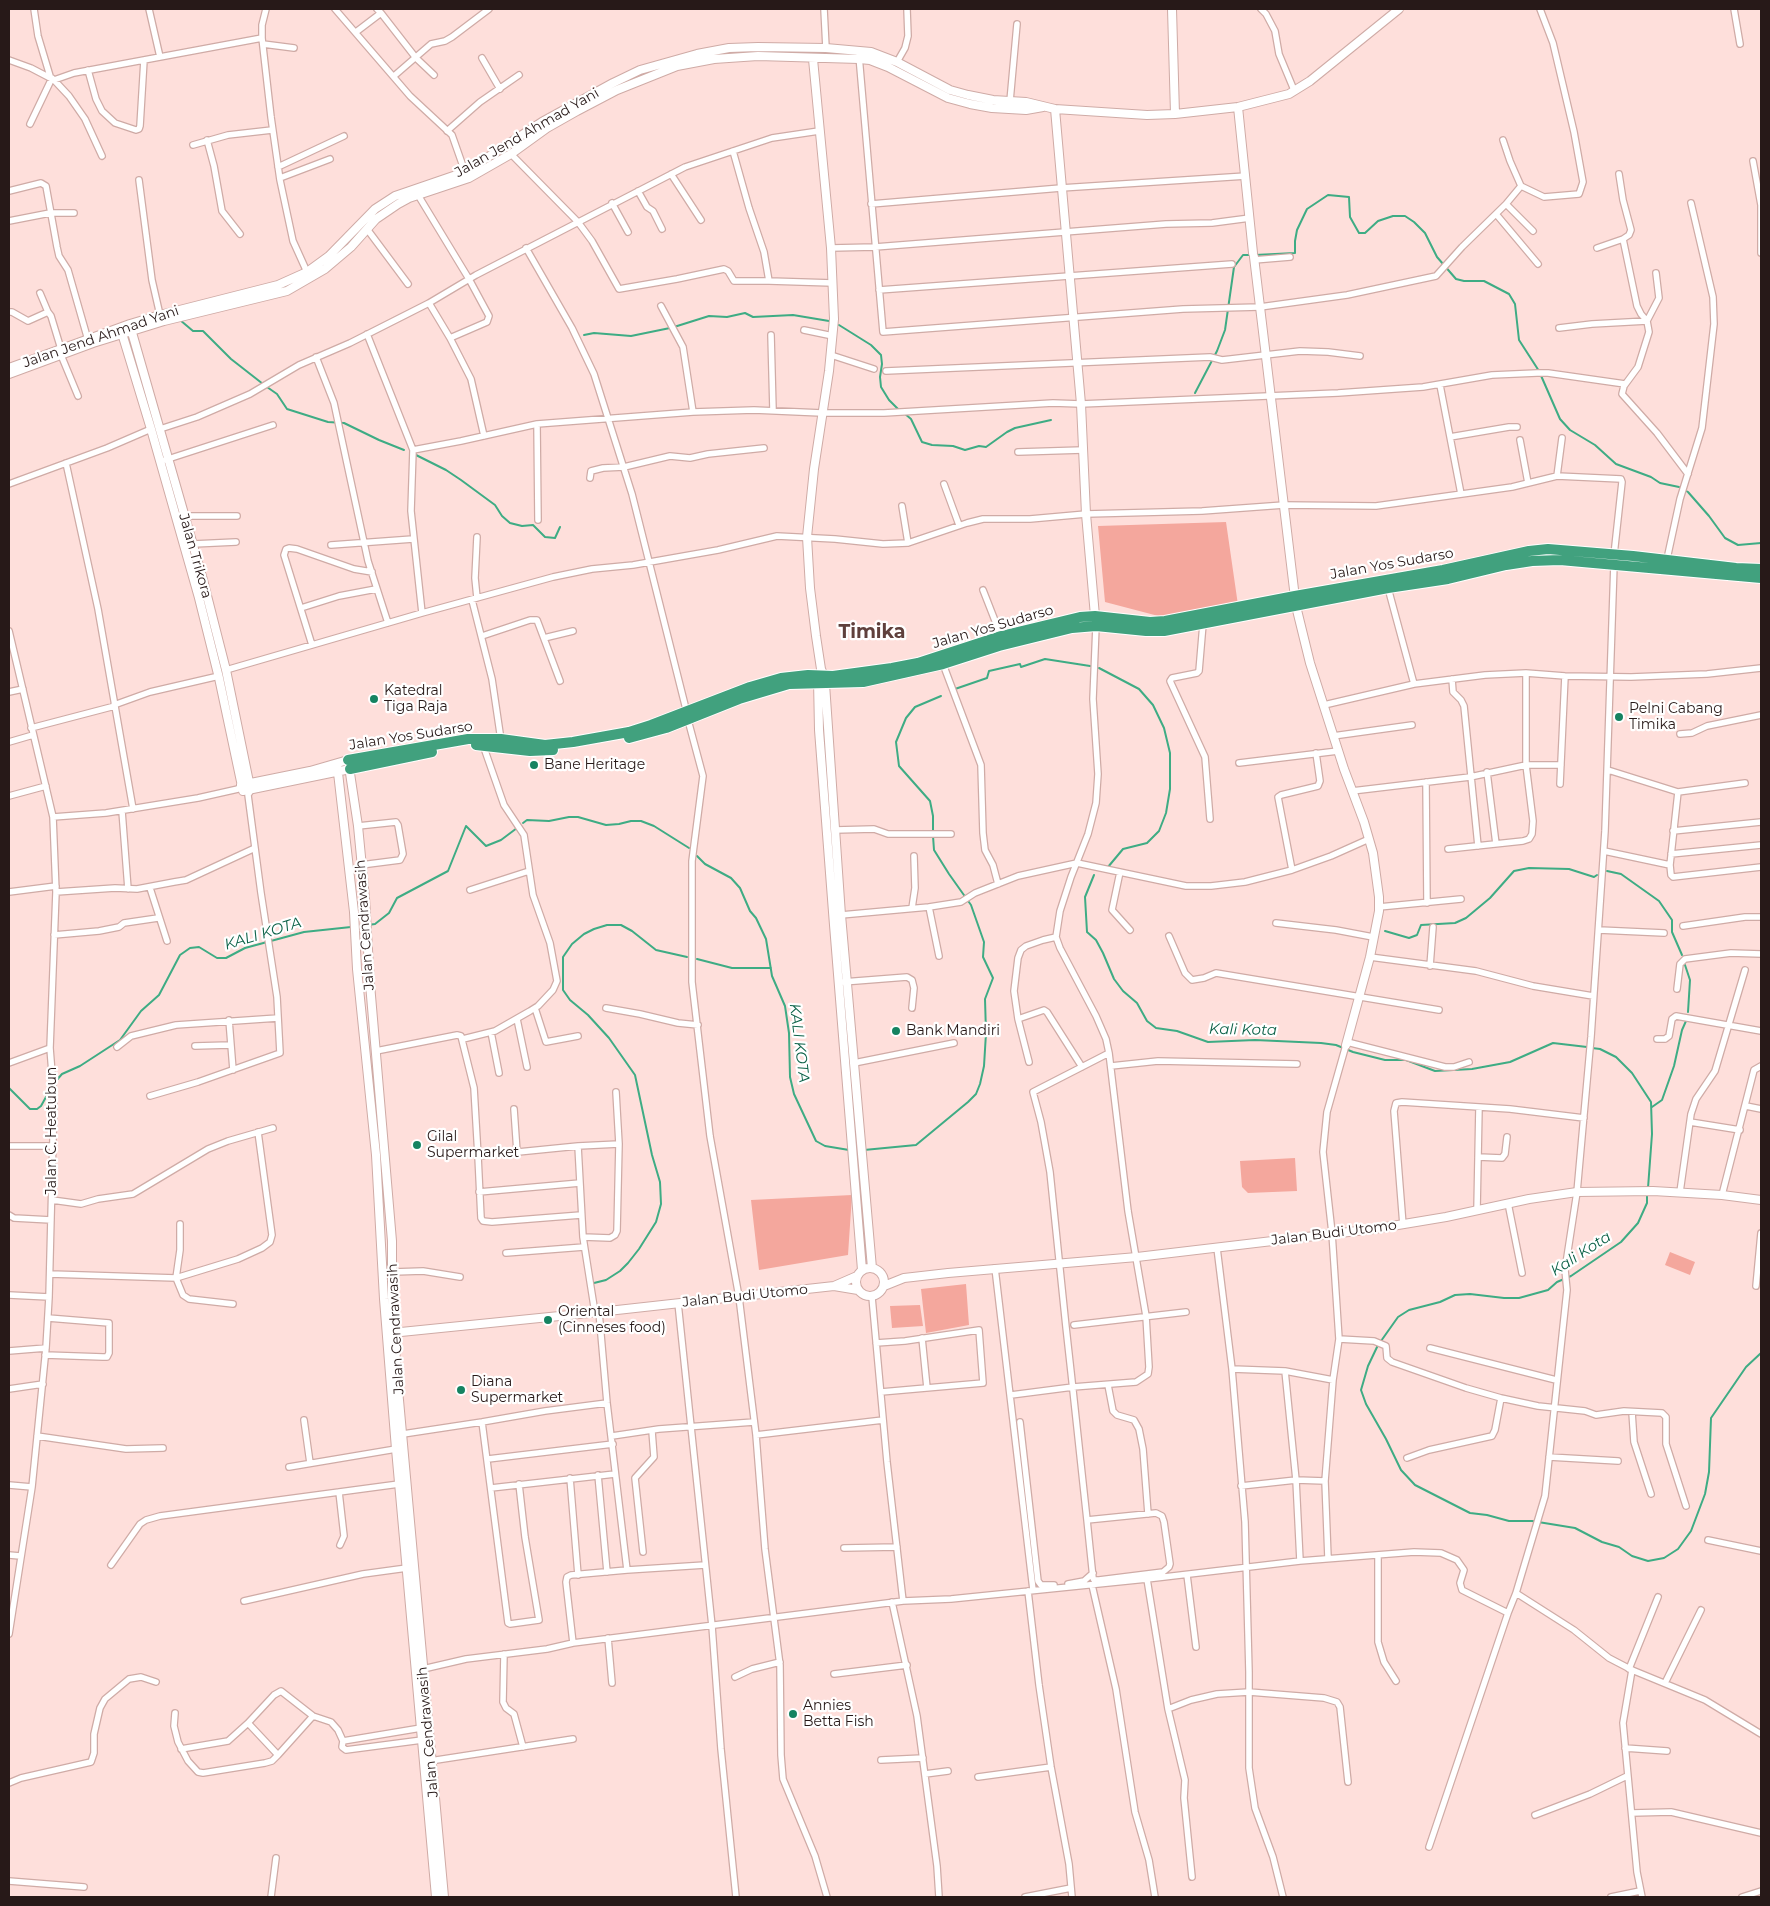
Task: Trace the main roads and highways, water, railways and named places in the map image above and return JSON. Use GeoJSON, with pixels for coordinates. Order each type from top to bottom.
{"type":"FeatureCollection","features":[{"type":"Feature","properties":{"kind":"highway","name":"Jalan Yos Sudarso"},"geometry":{"type":"LineString","coordinates":[[349,765],[468,739],[502,743],[539,751],[585,746],[649,734],[687,716],[789,684],[918,662],[1001,636],[1080,617],[1155,631],[1203,624],[1295,601],[1443,570],[1505,560],[1667,559],[1761,569]]}},
{"type":"Feature","properties":{"kind":"highway","name":"Jalan Yos Sudarso"},"geometry":{"type":"LineString","coordinates":[[821,678],[863,682],[943,664],[999,646],[1095,621],[1165,621],[1388,588],[1448,579],[1505,560]]}},
{"type":"Feature","properties":{"kind":"highway","name":"Jalan Yos Sudarso"},"geometry":{"type":"LineString","coordinates":[[1614,560],[1761,578]]}},
{"type":"Feature","properties":{"kind":"highway","name":"Jalan Yos Sudarso"},"geometry":{"type":"LineString","coordinates":[[349,765],[470,745],[502,743]]}},
{"type":"Feature","properties":{"kind":"main road"},"geometry":{"type":"LineString","coordinates":[[1172,9],[1175,114]]}},
{"type":"Feature","properties":{"kind":"main road","name":"Jalan Jend Ahmad Yani"},"geometry":{"type":"LineString","coordinates":[[9,374],[88,340],[287,291],[312,278],[330,265],[366,229],[373,216],[418,195],[469,178],[511,154],[547,128],[615,86],[677,66],[714,59],[758,56],[813,59],[871,52],[897,62],[950,90],[993,100],[1026,102],[1055,109],[1147,115],[1175,114],[1238,107],[1269,100],[1294,90],[1317,76],[1399,9]]}},
{"type":"Feature","properties":{"kind":"main road","name":"Jalan Jend Ahmad Yani"},"geometry":{"type":"LineString","coordinates":[[131,328],[160,315],[278,285],[307,272],[330,256],[395,196],[465,172],[542,122],[657,65],[697,54],[729,48],[826,48],[858,55],[888,67],[948,98],[970,104],[992,108],[1026,110],[1044,107]]}},
{"type":"Feature","properties":{"kind":"main road"},"geometry":{"type":"LineString","coordinates":[[813,59],[831,248],[834,319],[831,355],[814,468],[808,537],[810,588],[821,678],[841,915],[843,982],[860,1273],[856,1283],[858,1290],[865,1296],[872,1297],[880,1292],[884,1286],[882,1274],[872,1268]]}},
{"type":"Feature","properties":{"kind":"main road"},"geometry":{"type":"LineString","coordinates":[[1238,107],[1295,601],[1310,663],[1373,853],[1379,906],[1370,957],[1347,1044]]}},
{"type":"Feature","properties":{"kind":"main road"},"geometry":{"type":"LineString","coordinates":[[1055,109],[1081,404],[1086,514],[1095,621]]}},
{"type":"Feature","properties":{"kind":"main road","name":"Jalan Trikora"},"geometry":{"type":"LineString","coordinates":[[131,328],[219,676],[245,789]]}},
{"type":"Feature","properties":{"kind":"main road","name":"Jalan Jend Ahmad Yani"},"geometry":{"type":"LineString","coordinates":[[9,368],[121,331]]}},
{"type":"Feature","properties":{"kind":"main road","name":"Jalan Trikora"},"geometry":{"type":"LineString","coordinates":[[121,331],[156,429]]}},
{"type":"Feature","properties":{"kind":"main road","name":"Jalan Trikora"},"geometry":{"type":"LineString","coordinates":[[165,460],[193,544],[226,670],[245,789]]}},
{"type":"Feature","properties":{"kind":"main road"},"geometry":{"type":"LineString","coordinates":[[821,678],[819,730],[843,982],[854,1063],[872,1268]]}},
{"type":"Feature","properties":{"kind":"main road","name":"Jalan Yos Sudarso"},"geometry":{"type":"LineString","coordinates":[[245,789],[349,765]]}},
{"type":"Feature","properties":{"kind":"main road","name":"Jalan Cendrawasih"},"geometry":{"type":"LineString","coordinates":[[349,765],[358,826],[376,1051],[396,1449],[436,1897]]}},
{"type":"Feature","properties":{"kind":"main road","name":"Jalan Cendrawasih"},"geometry":{"type":"LineString","coordinates":[[337,768],[359,986],[393,1272],[391,1333],[403,1434],[408,1514],[444,1897]]}},
{"type":"Feature","properties":{"kind":"main road"},"geometry":{"type":"LineString","coordinates":[[350,885],[363,882]]}},
{"type":"Feature","properties":{"kind":"main road"},"geometry":{"type":"LineString","coordinates":[[359,986],[370,984]]}},
{"type":"Feature","properties":{"kind":"main road","name":"Jalan Budi Utomo"},"geometry":{"type":"LineString","coordinates":[[884,1286],[904,1278],[995,1268],[1137,1257],[1404,1224],[1508,1203],[1577,1192],[1680,1192],[1761,1200]]}},
{"type":"Feature","properties":{"kind":"main road"},"geometry":{"type":"LineString","coordinates":[[860,1273],[872,1268]]}},
{"type":"Feature","properties":{"kind":"main road","name":"Jalan Budi Utomo"},"geometry":{"type":"LineString","coordinates":[[834,1286],[860,1273]]}},
{"type":"Feature","properties":{"kind":"main road","name":"Jalan Budi Utomo"},"geometry":{"type":"LineString","coordinates":[[882,1274],[904,1278]]}},
{"type":"Feature","properties":{"kind":"main road","name":"Jalan Budi Utomo"},"geometry":{"type":"LineString","coordinates":[[391,1333],[597,1313],[834,1286],[858,1290]]}},
{"type":"Feature","properties":{"kind":"waterway"},"geometry":{"type":"LineString","coordinates":[[1255,255],[1295,253],[1297,230],[1307,209],[1328,195],[1349,197],[1350,217],[1359,233],[1365,233],[1378,221],[1393,216],[1405,216],[1425,233],[1437,257],[1456,279],[1484,281],[1509,294],[1515,304],[1519,340],[1539,371],[1560,419],[1570,430],[1595,445],[1616,464],[1651,477],[1660,483],[1679,487],[1688,492],[1725,538],[1738,545],[1761,543]]}},
{"type":"Feature","properties":{"kind":"waterway"},"geometry":{"type":"LineString","coordinates":[[1195,393],[1217,351],[1225,330],[1234,267],[1243,255],[1250,255]]}},
{"type":"Feature","properties":{"kind":"waterway"},"geometry":{"type":"LineString","coordinates":[[674,327],[709,316],[727,317],[745,313],[753,317],[793,315],[829,321]]}},
{"type":"Feature","properties":{"kind":"waterway"},"geometry":{"type":"LineString","coordinates":[[180,320],[193,331],[203,331],[231,359],[263,384]]}},
{"type":"Feature","properties":{"kind":"waterway"},"geometry":{"type":"LineString","coordinates":[[839,325],[871,345],[881,355],[881,387],[889,400],[900,411]]}},
{"type":"Feature","properties":{"kind":"waterway"},"geometry":{"type":"LineString","coordinates":[[584,335],[594,333],[631,336],[670,328]]}},
{"type":"Feature","properties":{"kind":"waterway"},"geometry":{"type":"LineString","coordinates":[[267,387],[277,394],[287,409],[328,422],[344,423],[404,450]]}},
{"type":"Feature","properties":{"kind":"waterway"},"geometry":{"type":"LineString","coordinates":[[904,413],[911,419],[922,442],[932,445],[953,446],[965,450],[979,446],[986,447],[1015,428],[1051,420]]}},
{"type":"Feature","properties":{"kind":"waterway"},"geometry":{"type":"LineString","coordinates":[[414,454],[461,480],[495,505],[502,516],[510,523],[522,526],[533,525],[545,537],[555,538],[560,527]]}},
{"type":"Feature","properties":{"kind":"waterway","name":"KALI KOTA"},"geometry":{"type":"LineString","coordinates":[[955,689],[987,678],[989,671],[1020,664],[1021,667],[1045,659],[1090,666]]}},
{"type":"Feature","properties":{"kind":"waterway","name":"KALI KOTA"},"geometry":{"type":"LineString","coordinates":[[1099,668],[1139,689],[1153,705],[1164,728],[1170,753],[1170,789],[1166,813],[1159,831],[1147,843],[1123,849],[1108,867]]}},
{"type":"Feature","properties":{"kind":"waterway","name":"KALI KOTA"},"geometry":{"type":"LineString","coordinates":[[933,831],[930,801],[899,766],[896,742],[906,718],[915,707],[941,696]]}},
{"type":"Feature","properties":{"kind":"waterway","name":"KALI KOTA"},"geometry":{"type":"LineString","coordinates":[[523,823],[527,820],[549,821],[569,817],[578,817],[606,825],[641,821],[654,826],[689,848]]}},
{"type":"Feature","properties":{"kind":"waterway","name":"KALI KOTA"},"geometry":{"type":"LineString","coordinates":[[368,925],[375,924],[389,913],[397,898],[448,871],[466,826],[486,846],[501,840],[517,828]]}},
{"type":"Feature","properties":{"kind":"waterway","name":"KALI KOTA"},"geometry":{"type":"LineString","coordinates":[[864,1150],[916,1145],[976,1094],[984,1066],[986,1033],[985,999],[993,978],[983,957],[984,942],[971,905],[934,850],[933,836]]}},
{"type":"Feature","properties":{"kind":"waterway","name":"KALI KOTA"},"geometry":{"type":"LineString","coordinates":[[697,856],[705,864],[731,878],[740,888],[750,911],[756,918],[766,939],[772,976],[785,1006],[789,1033],[790,1077],[794,1094],[816,1141],[825,1146],[849,1150]]}},
{"type":"Feature","properties":{"kind":"waterway"},"geometry":{"type":"LineString","coordinates":[[1385,931],[1409,938],[1417,935],[1421,925],[1455,923],[1466,918],[1490,898],[1514,871],[1529,868],[1569,869],[1594,877],[1597,875]]}},
{"type":"Feature","properties":{"kind":"waterway"},"geometry":{"type":"LineString","coordinates":[[1607,871],[1621,874],[1659,901],[1672,920],[1672,932],[1682,955]]}},
{"type":"Feature","properties":{"kind":"waterway","name":"Kali Kota"},"geometry":{"type":"LineString","coordinates":[[1094,875],[1085,897],[1087,932],[1096,940],[1114,979],[1123,991],[1137,1003],[1147,1021],[1156,1028],[1177,1031],[1208,1042],[1255,1040],[1336,1045],[1353,1052],[1385,1060],[1406,1060],[1435,1071],[1472,1069],[1510,1062],[1553,1043],[1587,1047]]}},
{"type":"Feature","properties":{"kind":"waterway"},"geometry":{"type":"LineString","coordinates":[[594,1283],[606,1280],[620,1271],[639,1249],[656,1222],[661,1204],[660,1182],[652,1155],[635,1075],[609,1038],[588,1015],[570,1000],[563,990],[563,957],[572,944],[584,934],[607,925],[621,925],[632,931],[656,950],[687,957]]}},
{"type":"Feature","properties":{"kind":"waterway","name":"KALI KOTA"},"geometry":{"type":"LineString","coordinates":[[55,1082],[62,1074],[80,1066],[120,1040],[141,1011],[159,995],[180,955],[190,948],[199,947],[217,958],[226,958],[245,948],[304,932],[351,927]]}},
{"type":"Feature","properties":{"kind":"waterway"},"geometry":{"type":"LineString","coordinates":[[697,959],[732,968],[771,968]]}},
{"type":"Feature","properties":{"kind":"waterway"},"geometry":{"type":"LineString","coordinates":[[1685,965],[1690,980],[1688,1012]]}},
{"type":"Feature","properties":{"kind":"waterway"},"geometry":{"type":"LineString","coordinates":[[1652,1107],[1662,1100],[1674,1066],[1682,1030],[1686,1021]]}},
{"type":"Feature","properties":{"kind":"waterway","name":"Kali Kota"},"geometry":{"type":"LineString","coordinates":[[1592,1048],[1600,1049],[1616,1057],[1632,1073],[1651,1102],[1652,1134],[1648,1188]]}},
{"type":"Feature","properties":{"kind":"waterway","name":"KALI KOTA"},"geometry":{"type":"LineString","coordinates":[[9,1088],[30,1109],[37,1109],[41,1106],[51,1088]]}},
{"type":"Feature","properties":{"kind":"waterway","name":"Kali Kota"},"geometry":{"type":"LineString","coordinates":[[1381,1341],[1398,1317],[1409,1310],[1440,1302],[1455,1295],[1470,1294],[1519,1298],[1548,1290],[1557,1282],[1571,1276],[1621,1242],[1638,1223],[1647,1203],[1647,1193]]}},
{"type":"Feature","properties":{"kind":"waterway","name":"Kali Kota"},"geometry":{"type":"LineString","coordinates":[[1378,1345],[1368,1366],[1361,1390],[1366,1404],[1401,1470],[1415,1485],[1470,1513],[1509,1521],[1532,1521],[1575,1528],[1602,1542],[1619,1547],[1632,1556],[1648,1561],[1664,1558],[1678,1549],[1691,1531],[1705,1494],[1709,1472],[1711,1418],[1746,1367],[1761,1353]]}},
{"type":"Feature","properties":{"kind":"place","name":"Katedral Tiga Raja"},"geometry":{"type":"Point","coordinates":[374,699]}},
{"type":"Feature","properties":{"kind":"place","name":"Pelni Cabang Timika"},"geometry":{"type":"Point","coordinates":[1619,717]}},
{"type":"Feature","properties":{"kind":"place","name":"Bane Heritage"},"geometry":{"type":"Point","coordinates":[534,765]}},
{"type":"Feature","properties":{"kind":"place","name":"Bank Mandiri"},"geometry":{"type":"Point","coordinates":[896,1031]}},
{"type":"Feature","properties":{"kind":"place","name":"Gilal Supermarket"},"geometry":{"type":"Point","coordinates":[417,1145]}},
{"type":"Feature","properties":{"kind":"place","name":"Oriental (Cinneses food)"},"geometry":{"type":"Point","coordinates":[548,1320]}},
{"type":"Feature","properties":{"kind":"place","name":"Diana Supermarket"},"geometry":{"type":"Point","coordinates":[461,1390]}},
{"type":"Feature","properties":{"kind":"place","name":"Annies Betta Fish"},"geometry":{"type":"Point","coordinates":[793,1714]}},
{"type":"Feature","properties":{"kind":"district","name":"Timika"},"geometry":{"type":"Point","coordinates":[872,632]}}]}
